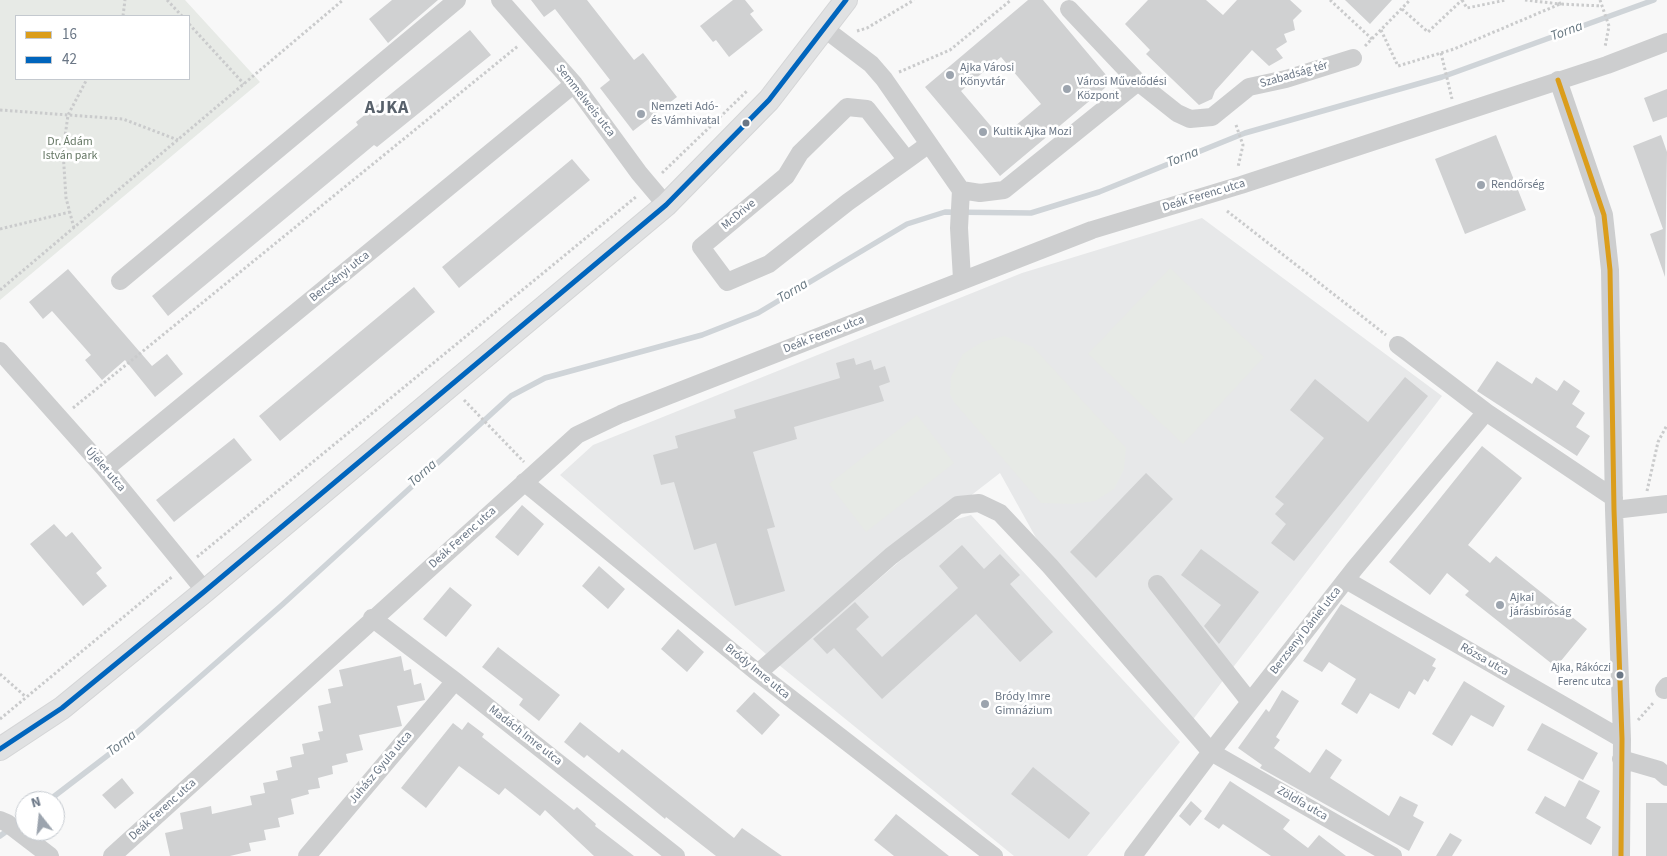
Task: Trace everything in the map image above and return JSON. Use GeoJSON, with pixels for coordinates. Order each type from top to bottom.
{"type":"FeatureCollection","features":[{"type":"Feature","properties":{"kind":"main road"},"geometry":{"type":"LineString","coordinates":[[0,749],[62,708],[206,591],[666,205],[769,100],[830,33],[846,0]]}},
{"type":"Feature","properties":{"kind":"street"},"geometry":{"type":"LineString","coordinates":[[120,281],[457,0]]}},
{"type":"Feature","properties":{"kind":"street","name":"Semmelweis utca"},"geometry":{"type":"LineString","coordinates":[[500,0],[574,84],[649,186],[666,205]]}},
{"type":"Feature","properties":{"kind":"street","name":"Szabadság tér"},"geometry":{"type":"LineString","coordinates":[[1069,9],[1138,82],[1178,113],[1190,118],[1212,117],[1250,87],[1286,79],[1353,58]]}},
{"type":"Feature","properties":{"kind":"street"},"geometry":{"type":"LineString","coordinates":[[830,33],[870,64],[884,78],[961,194],[959,228],[962,279]]}},
{"type":"Feature","properties":{"kind":"street","name":"Deák Ferenc utca"},"geometry":{"type":"LineString","coordinates":[[112,856],[372,618],[578,435],[622,414],[962,279],[1092,230],[1241,185],[1607,65],[1667,42]]}},
{"type":"Feature","properties":{"kind":"street"},"geometry":{"type":"LineString","coordinates":[[1558,80],[1604,215],[1610,270],[1614,504],[1622,739],[1621,856]]}},
{"type":"Feature","properties":{"kind":"street"},"geometry":{"type":"LineString","coordinates":[[961,194],[1004,190],[1138,82]]}},
{"type":"Feature","properties":{"kind":"street","name":"Bercsényi utca"},"geometry":{"type":"LineString","coordinates":[[105,469],[574,84]]}},
{"type":"Feature","properties":{"kind":"street","name":"McDrive"},"geometry":{"type":"LineString","coordinates":[[847,107],[867,110],[907,160],[848,202],[769,264],[727,282],[701,247],[786,176],[800,153],[847,107]]}},
{"type":"Feature","properties":{"kind":"street"},"geometry":{"type":"LineString","coordinates":[[907,160],[929,144]]}},
{"type":"Feature","properties":{"kind":"street"},"geometry":{"type":"LineString","coordinates":[[1398,345],[1486,412],[1614,504],[1644,506],[1667,504]]}},
{"type":"Feature","properties":{"kind":"street","name":"Újélet utca"},"geometry":{"type":"LineString","coordinates":[[0,352],[59,420],[105,469],[206,591]]}},
{"type":"Feature","properties":{"kind":"street","name":"Berzsenyi Dániel utca"},"geometry":{"type":"LineString","coordinates":[[1133,856],[1211,752],[1346,580],[1486,412]]}},
{"type":"Feature","properties":{"kind":"street","name":"Bródy Imre utca"},"geometry":{"type":"LineString","coordinates":[[529,478],[758,673],[994,856]]}},
{"type":"Feature","properties":{"kind":"street","name":"Zöldfa utca"},"geometry":{"type":"LineString","coordinates":[[758,673],[891,556],[943,516],[958,505],[979,504],[1000,514],[1050,566],[1211,752],[1393,856]]}},
{"type":"Feature","properties":{"kind":"street","name":"Rózsa utca"},"geometry":{"type":"LineString","coordinates":[[1346,580],[1622,739]]}},
{"type":"Feature","properties":{"kind":"street"},"geometry":{"type":"LineString","coordinates":[[1157,584],[1250,702]]}},
{"type":"Feature","properties":{"kind":"street","name":"Madách Imre utca"},"geometry":{"type":"LineString","coordinates":[[372,618],[455,681],[676,856]]}},
{"type":"Feature","properties":{"kind":"street","name":"Juhász Gyula utca"},"geometry":{"type":"LineString","coordinates":[[307,856],[455,681]]}},
{"type":"Feature","properties":{"kind":"street"},"geometry":{"type":"LineString","coordinates":[[1621,759],[1659,770],[1667,777]]}},
{"type":"Feature","properties":{"kind":"street"},"geometry":{"type":"LineString","coordinates":[[0,806],[3,821],[23,836],[40,853]]}},
{"type":"Feature","properties":{"kind":"path"},"geometry":{"type":"LineString","coordinates":[[123,15],[125,0]]}},
{"type":"Feature","properties":{"kind":"path"},"geometry":{"type":"LineString","coordinates":[[167,0],[181,15]]}},
{"type":"Feature","properties":{"kind":"path"},"geometry":{"type":"LineString","coordinates":[[0,290],[342,0]]}},
{"type":"Feature","properties":{"kind":"path"},"geometry":{"type":"LineString","coordinates":[[830,33],[868,28],[914,0]]}},
{"type":"Feature","properties":{"kind":"path"},"geometry":{"type":"LineString","coordinates":[[884,78],[950,50],[1011,0]]}},
{"type":"Feature","properties":{"kind":"path"},"geometry":{"type":"LineString","coordinates":[[1330,0],[1372,39],[1410,0]]}},
{"type":"Feature","properties":{"kind":"path"},"geometry":{"type":"LineString","coordinates":[[1402,9],[1428,32],[1462,0],[1467,8],[1506,0]]}},
{"type":"Feature","properties":{"kind":"path"},"geometry":{"type":"LineString","coordinates":[[1525,0],[1602,6]]}},
{"type":"Feature","properties":{"kind":"path"},"geometry":{"type":"LineString","coordinates":[[1600,0],[1609,26]]}},
{"type":"Feature","properties":{"kind":"path"},"geometry":{"type":"LineString","coordinates":[[1381,30],[1398,66],[1441,53],[1504,30],[1559,2]]}},
{"type":"Feature","properties":{"kind":"path"},"geometry":{"type":"LineString","coordinates":[[190,25],[244,84]]}},
{"type":"Feature","properties":{"kind":"path"},"geometry":{"type":"LineString","coordinates":[[59,420],[530,36]]}},
{"type":"Feature","properties":{"kind":"path"},"geometry":{"type":"LineString","coordinates":[[1441,53],[1449,88]]}},
{"type":"Feature","properties":{"kind":"path"},"geometry":{"type":"LineString","coordinates":[[74,228],[66,198],[63,151],[68,115],[86,80]]}},
{"type":"Feature","properties":{"kind":"path"},"geometry":{"type":"LineString","coordinates":[[0,719],[649,186],[751,88]]}},
{"type":"Feature","properties":{"kind":"path"},"geometry":{"type":"LineString","coordinates":[[0,110],[124,119],[178,140]]}},
{"type":"Feature","properties":{"kind":"path"},"geometry":{"type":"LineString","coordinates":[[1236,125],[1243,145]]}},
{"type":"Feature","properties":{"kind":"path"},"geometry":{"type":"LineString","coordinates":[[1227,211],[1398,345]]}},
{"type":"Feature","properties":{"kind":"path"},"geometry":{"type":"LineString","coordinates":[[0,229],[70,212]]}},
{"type":"Feature","properties":{"kind":"path"},"geometry":{"type":"LineString","coordinates":[[478,413],[529,478]]}},
{"type":"Feature","properties":{"kind":"path"},"geometry":{"type":"LineString","coordinates":[[1644,506],[1658,442],[1667,425]]}},
{"type":"Feature","properties":{"kind":"path"},"geometry":{"type":"LineString","coordinates":[[0,674],[26,697]]}},
{"type":"Feature","properties":{"kind":"path"},"geometry":{"type":"LineString","coordinates":[[1622,739],[1665,688]]}},
{"type":"Feature","properties":{"kind":"shaded area"},"geometry":{"type":"Polygon","coordinates":[[[1202,218],[1442,396],[1191,722],[1040,545],[1000,473],[766,654],[560,475],[593,445],[1022,273],[1202,218]]]}},
{"type":"Feature","properties":{"kind":"shaded area","name":"Bródy Imre Gimnázium"},"geometry":{"type":"Polygon","coordinates":[[[971,515],[1180,742],[1087,856],[1014,856],[779,665],[944,523],[971,515]]]}},
{"type":"Feature","properties":{"kind":"green space","name":"Dr. Ádám István park"},"geometry":{"type":"Polygon","coordinates":[[[0,0],[185,0],[260,82],[0,300],[0,0]]]}},
{"type":"Feature","properties":{"kind":"green space"},"geometry":{"type":"Polygon","coordinates":[[[1170,268],[1264,357],[1183,444],[1088,354],[1170,268]]]}},
{"type":"Feature","properties":{"kind":"green space"},"geometry":{"type":"Polygon","coordinates":[[[1004,336],[1033,347],[1126,448],[1124,469],[1114,489],[1095,501],[1072,504],[1041,503],[954,402],[950,394],[951,377],[963,354],[982,342],[1004,336]]]}},
{"type":"Feature","properties":{"kind":"green space"},"geometry":{"type":"Polygon","coordinates":[[[917,415],[954,463],[866,532],[829,484],[917,415]]]}},
{"type":"Feature","properties":{"kind":"building"},"geometry":{"type":"Polygon","coordinates":[[[392,0],[438,0],[388,43],[369,19],[392,0]]]}},
{"type":"Feature","properties":{"kind":"building"},"geometry":{"type":"Polygon","coordinates":[[[531,0],[587,0],[634,60],[643,53],[677,97],[633,131],[600,88],[610,80],[555,9],[544,17],[531,0]]]}},
{"type":"Feature","properties":{"kind":"building"},"geometry":{"type":"Polygon","coordinates":[[[733,0],[745,0],[754,11],[750,14],[763,30],[729,57],[716,40],[713,42],[700,26],[733,0]]]}},
{"type":"Feature","properties":{"kind":"building","name":"Városi Művelődési Központ"},"geometry":{"type":"Polygon","coordinates":[[[1028,0],[1043,0],[1112,82],[1000,176],[925,87],[1028,0]],[[1001,57],[961,91],[1001,138],[1041,104],[1001,57]]]}},
{"type":"Feature","properties":{"kind":"building"},"geometry":{"type":"Polygon","coordinates":[[[1148,0],[1206,0],[1223,15],[1237,0],[1290,0],[1302,11],[1293,20],[1295,30],[1284,34],[1287,42],[1276,49],[1283,58],[1269,66],[1252,50],[1215,91],[1212,99],[1199,105],[1146,54],[1150,50],[1125,24],[1148,0]]]}},
{"type":"Feature","properties":{"kind":"building"},"geometry":{"type":"Polygon","coordinates":[[[1345,0],[1392,0],[1370,24],[1345,0]]]}},
{"type":"Feature","properties":{"kind":"building"},"geometry":{"type":"Polygon","coordinates":[[[470,30],[491,55],[377,147],[374,145],[168,316],[152,296],[358,125],[356,122],[470,30]]]}},
{"type":"Feature","properties":{"kind":"building"},"geometry":{"type":"Polygon","coordinates":[[[1667,89],[1667,117],[1653,122],[1644,98],[1667,89]]]}},
{"type":"Feature","properties":{"kind":"building","name":"Rendőrség"},"geometry":{"type":"Polygon","coordinates":[[[1496,135],[1526,210],[1465,234],[1435,159],[1496,135]]]}},
{"type":"Feature","properties":{"kind":"building"},"geometry":{"type":"Polygon","coordinates":[[[1661,135],[1667,152],[1665,277],[1650,234],[1663,229],[1633,146],[1661,135]]]}},
{"type":"Feature","properties":{"kind":"building"},"geometry":{"type":"Polygon","coordinates":[[[572,159],[590,180],[459,288],[442,267],[572,159]]]}},
{"type":"Feature","properties":{"kind":"building"},"geometry":{"type":"Polygon","coordinates":[[[68,269],[152,366],[167,354],[183,374],[155,397],[125,360],[102,380],[85,360],[91,355],[52,311],[43,319],[29,302],[68,269]]]}},
{"type":"Feature","properties":{"kind":"building"},"geometry":{"type":"Polygon","coordinates":[[[414,287],[435,312],[280,441],[259,416],[414,287]]]}},
{"type":"Feature","properties":{"kind":"building"},"geometry":{"type":"Polygon","coordinates":[[[854,358],[856,365],[871,360],[874,370],[885,366],[890,382],[879,386],[884,401],[794,427],[797,439],[753,452],[775,527],[767,529],[785,591],[735,606],[716,543],[694,550],[674,482],[661,485],[653,455],[678,448],[675,436],[736,418],[734,410],[840,378],[836,363],[854,358]]]}},
{"type":"Feature","properties":{"kind":"building"},"geometry":{"type":"Polygon","coordinates":[[[1497,361],[1532,384],[1536,377],[1557,391],[1564,380],[1580,391],[1572,404],[1585,413],[1576,427],[1590,436],[1577,456],[1477,391],[1497,361]]]}},
{"type":"Feature","properties":{"kind":"building"},"geometry":{"type":"Polygon","coordinates":[[[1405,377],[1428,396],[1294,561],[1271,543],[1286,524],[1275,514],[1284,504],[1275,497],[1324,438],[1290,410],[1315,379],[1368,422],[1405,377]]]}},
{"type":"Feature","properties":{"kind":"building"},"geometry":{"type":"Polygon","coordinates":[[[234,438],[252,460],[174,522],[156,500],[234,438]]]}},
{"type":"Feature","properties":{"kind":"building"},"geometry":{"type":"Polygon","coordinates":[[[1482,446],[1522,478],[1468,545],[1490,563],[1496,556],[1587,629],[1556,667],[1465,595],[1469,591],[1447,573],[1430,595],[1389,562],[1482,446]]]}},
{"type":"Feature","properties":{"kind":"building"},"geometry":{"type":"Polygon","coordinates":[[[1146,473],[1173,499],[1096,578],[1070,552],[1146,473]]]}},
{"type":"Feature","properties":{"kind":"building"},"geometry":{"type":"Polygon","coordinates":[[[522,505],[544,524],[518,556],[495,537],[522,505]]]}},
{"type":"Feature","properties":{"kind":"building"},"geometry":{"type":"Polygon","coordinates":[[[54,524],[66,537],[72,532],[102,568],[96,573],[107,586],[83,606],[30,544],[54,524]]]}},
{"type":"Feature","properties":{"kind":"building"},"geometry":{"type":"Polygon","coordinates":[[[962,545],[984,569],[1000,554],[1020,575],[1010,584],[1053,632],[1020,662],[976,614],[882,699],[834,648],[827,654],[813,639],[855,602],[869,617],[856,629],[882,657],[958,588],[939,566],[962,545]]]}},
{"type":"Feature","properties":{"kind":"building"},"geometry":{"type":"Polygon","coordinates":[[[1201,549],[1259,592],[1219,644],[1204,626],[1221,605],[1181,575],[1201,549]]]}},
{"type":"Feature","properties":{"kind":"building"},"geometry":{"type":"Polygon","coordinates":[[[599,566],[625,589],[608,609],[582,586],[599,566]]]}},
{"type":"Feature","properties":{"kind":"building"},"geometry":{"type":"Polygon","coordinates":[[[450,587],[472,605],[446,637],[423,619],[450,587]]]}},
{"type":"Feature","properties":{"kind":"building"},"geometry":{"type":"Polygon","coordinates":[[[1341,604],[1436,659],[1432,666],[1436,668],[1428,682],[1424,679],[1415,695],[1409,691],[1399,709],[1370,693],[1357,714],[1341,704],[1356,679],[1329,662],[1322,672],[1303,661],[1341,604]]]}},
{"type":"Feature","properties":{"kind":"building"},"geometry":{"type":"Polygon","coordinates":[[[678,629],[704,652],[687,672],[661,649],[678,629]]]}},
{"type":"Feature","properties":{"kind":"building"},"geometry":{"type":"Polygon","coordinates":[[[498,647],[560,695],[539,721],[519,705],[523,699],[482,667],[498,647]]]}},
{"type":"Feature","properties":{"kind":"building"},"geometry":{"type":"Polygon","coordinates":[[[401,656],[404,671],[411,669],[414,685],[421,683],[425,700],[397,706],[402,726],[359,735],[363,750],[346,754],[348,762],[332,766],[333,774],[318,778],[320,788],[308,790],[309,794],[291,799],[294,814],[278,818],[280,827],[264,830],[266,840],[249,843],[251,851],[230,856],[170,856],[165,833],[183,829],[180,813],[211,806],[212,814],[252,805],[250,796],[265,793],[263,783],[278,780],[276,771],[292,767],[290,757],[304,754],[302,744],[320,740],[318,732],[323,731],[318,706],[331,703],[328,689],[343,686],[339,670],[401,656]]]}},
{"type":"Feature","properties":{"kind":"building"},"geometry":{"type":"Polygon","coordinates":[[[1464,681],[1505,706],[1493,727],[1471,715],[1452,746],[1432,734],[1464,681]]]}},
{"type":"Feature","properties":{"kind":"building"},"geometry":{"type":"Polygon","coordinates":[[[1282,690],[1299,701],[1276,737],[1280,740],[1274,748],[1310,773],[1326,749],[1342,760],[1330,778],[1389,816],[1400,796],[1418,805],[1413,816],[1424,822],[1409,851],[1260,768],[1262,765],[1238,748],[1266,709],[1269,712],[1282,690]]]}},
{"type":"Feature","properties":{"kind":"building"},"geometry":{"type":"Polygon","coordinates":[[[754,692],[780,715],[762,735],[736,711],[754,692]]]}},
{"type":"Feature","properties":{"kind":"building"},"geometry":{"type":"Polygon","coordinates":[[[468,722],[484,734],[482,737],[574,810],[577,807],[596,824],[595,826],[634,856],[594,856],[545,810],[540,816],[505,788],[499,795],[459,766],[426,808],[401,788],[453,723],[462,730],[468,722]]]}},
{"type":"Feature","properties":{"kind":"building"},"geometry":{"type":"Polygon","coordinates":[[[580,722],[619,753],[622,749],[734,838],[742,828],[782,856],[716,856],[666,817],[665,819],[587,755],[584,758],[564,742],[580,722]]]}},
{"type":"Feature","properties":{"kind":"building"},"geometry":{"type":"Polygon","coordinates":[[[1542,723],[1598,753],[1583,780],[1527,750],[1542,723]]]}},
{"type":"Feature","properties":{"kind":"building"},"geometry":{"type":"Polygon","coordinates":[[[1033,767],[1090,813],[1069,839],[1011,794],[1033,767]]]}},
{"type":"Feature","properties":{"kind":"building"},"geometry":{"type":"Polygon","coordinates":[[[122,778],[134,793],[115,809],[102,795],[122,778]]]}},
{"type":"Feature","properties":{"kind":"building"},"geometry":{"type":"Polygon","coordinates":[[[1579,780],[1600,791],[1586,818],[1601,827],[1591,845],[1535,813],[1545,796],[1565,807],[1579,780]]]}},
{"type":"Feature","properties":{"kind":"building"},"geometry":{"type":"Polygon","coordinates":[[[1230,781],[1290,820],[1283,829],[1308,848],[1319,835],[1346,856],[1271,856],[1223,824],[1219,829],[1204,819],[1230,781]]]}},
{"type":"Feature","properties":{"kind":"building"},"geometry":{"type":"Polygon","coordinates":[[[1191,801],[1202,811],[1190,826],[1179,816],[1191,801]]]}},
{"type":"Feature","properties":{"kind":"building"},"geometry":{"type":"Polygon","coordinates":[[[1646,803],[1667,803],[1667,856],[1646,856],[1646,803]]]}},
{"type":"Feature","properties":{"kind":"building"},"geometry":{"type":"Polygon","coordinates":[[[896,814],[949,856],[894,856],[874,840],[896,814]]]}},
{"type":"Feature","properties":{"kind":"building"},"geometry":{"type":"Polygon","coordinates":[[[1450,833],[1462,840],[1452,856],[1436,856],[1450,833]]]}},
{"type":"Feature","properties":{"kind":"waterway","name":"Torna"},"geometry":{"type":"LineString","coordinates":[[61,791],[133,736],[283,604],[511,396],[545,378],[702,335],[758,313],[907,224],[945,212],[1031,213],[1099,192],[1245,133],[1442,77],[1654,0]]}},
{"type":"Feature","properties":{"kind":"waterway","name":"Torna"},"geometry":{"type":"LineString","coordinates":[[0,836],[15,825]]}},
{"type":"Feature","properties":{"kind":"transit line","name":"42"},"geometry":{"type":"LineString","coordinates":[[0,749],[62,708],[205,591],[666,205],[769,100],[846,0]]}},
{"type":"Feature","properties":{"kind":"transit line","name":"16"},"geometry":{"type":"LineString","coordinates":[[1558,80],[1604,215],[1610,270],[1614,510],[1622,739],[1621,856]]}},
{"type":"Feature","properties":{"kind":"place","name":"Ajka Városi Könyvtár"},"geometry":{"type":"Point","coordinates":[950,75]}},
{"type":"Feature","properties":{"kind":"place","name":"Városi Művelődési Központ"},"geometry":{"type":"Point","coordinates":[1067,89]}},
{"type":"Feature","properties":{"kind":"place","name":"Nemzeti Adó- és Vámhivatal"},"geometry":{"type":"Point","coordinates":[641,114]}},
{"type":"Feature","properties":{"kind":"place","name":"Kultik Ajka Mozi"},"geometry":{"type":"Point","coordinates":[983,132]}},
{"type":"Feature","properties":{"kind":"place","name":"Rendőrség"},"geometry":{"type":"Point","coordinates":[1481,185]}},
{"type":"Feature","properties":{"kind":"place","name":"Ajkai járásbíróság"},"geometry":{"type":"Point","coordinates":[1500,605]}},
{"type":"Feature","properties":{"kind":"place","name":"Ajka, Rákóczi Ferenc utca"},"geometry":{"type":"Point","coordinates":[1620,675]}},
{"type":"Feature","properties":{"kind":"place","name":"Bródy Imre Gimnázium"},"geometry":{"type":"Point","coordinates":[985,704]}},
{"type":"Feature","properties":{"kind":"district","name":"AJKA"},"geometry":{"type":"Point","coordinates":[387,109]}}]}
